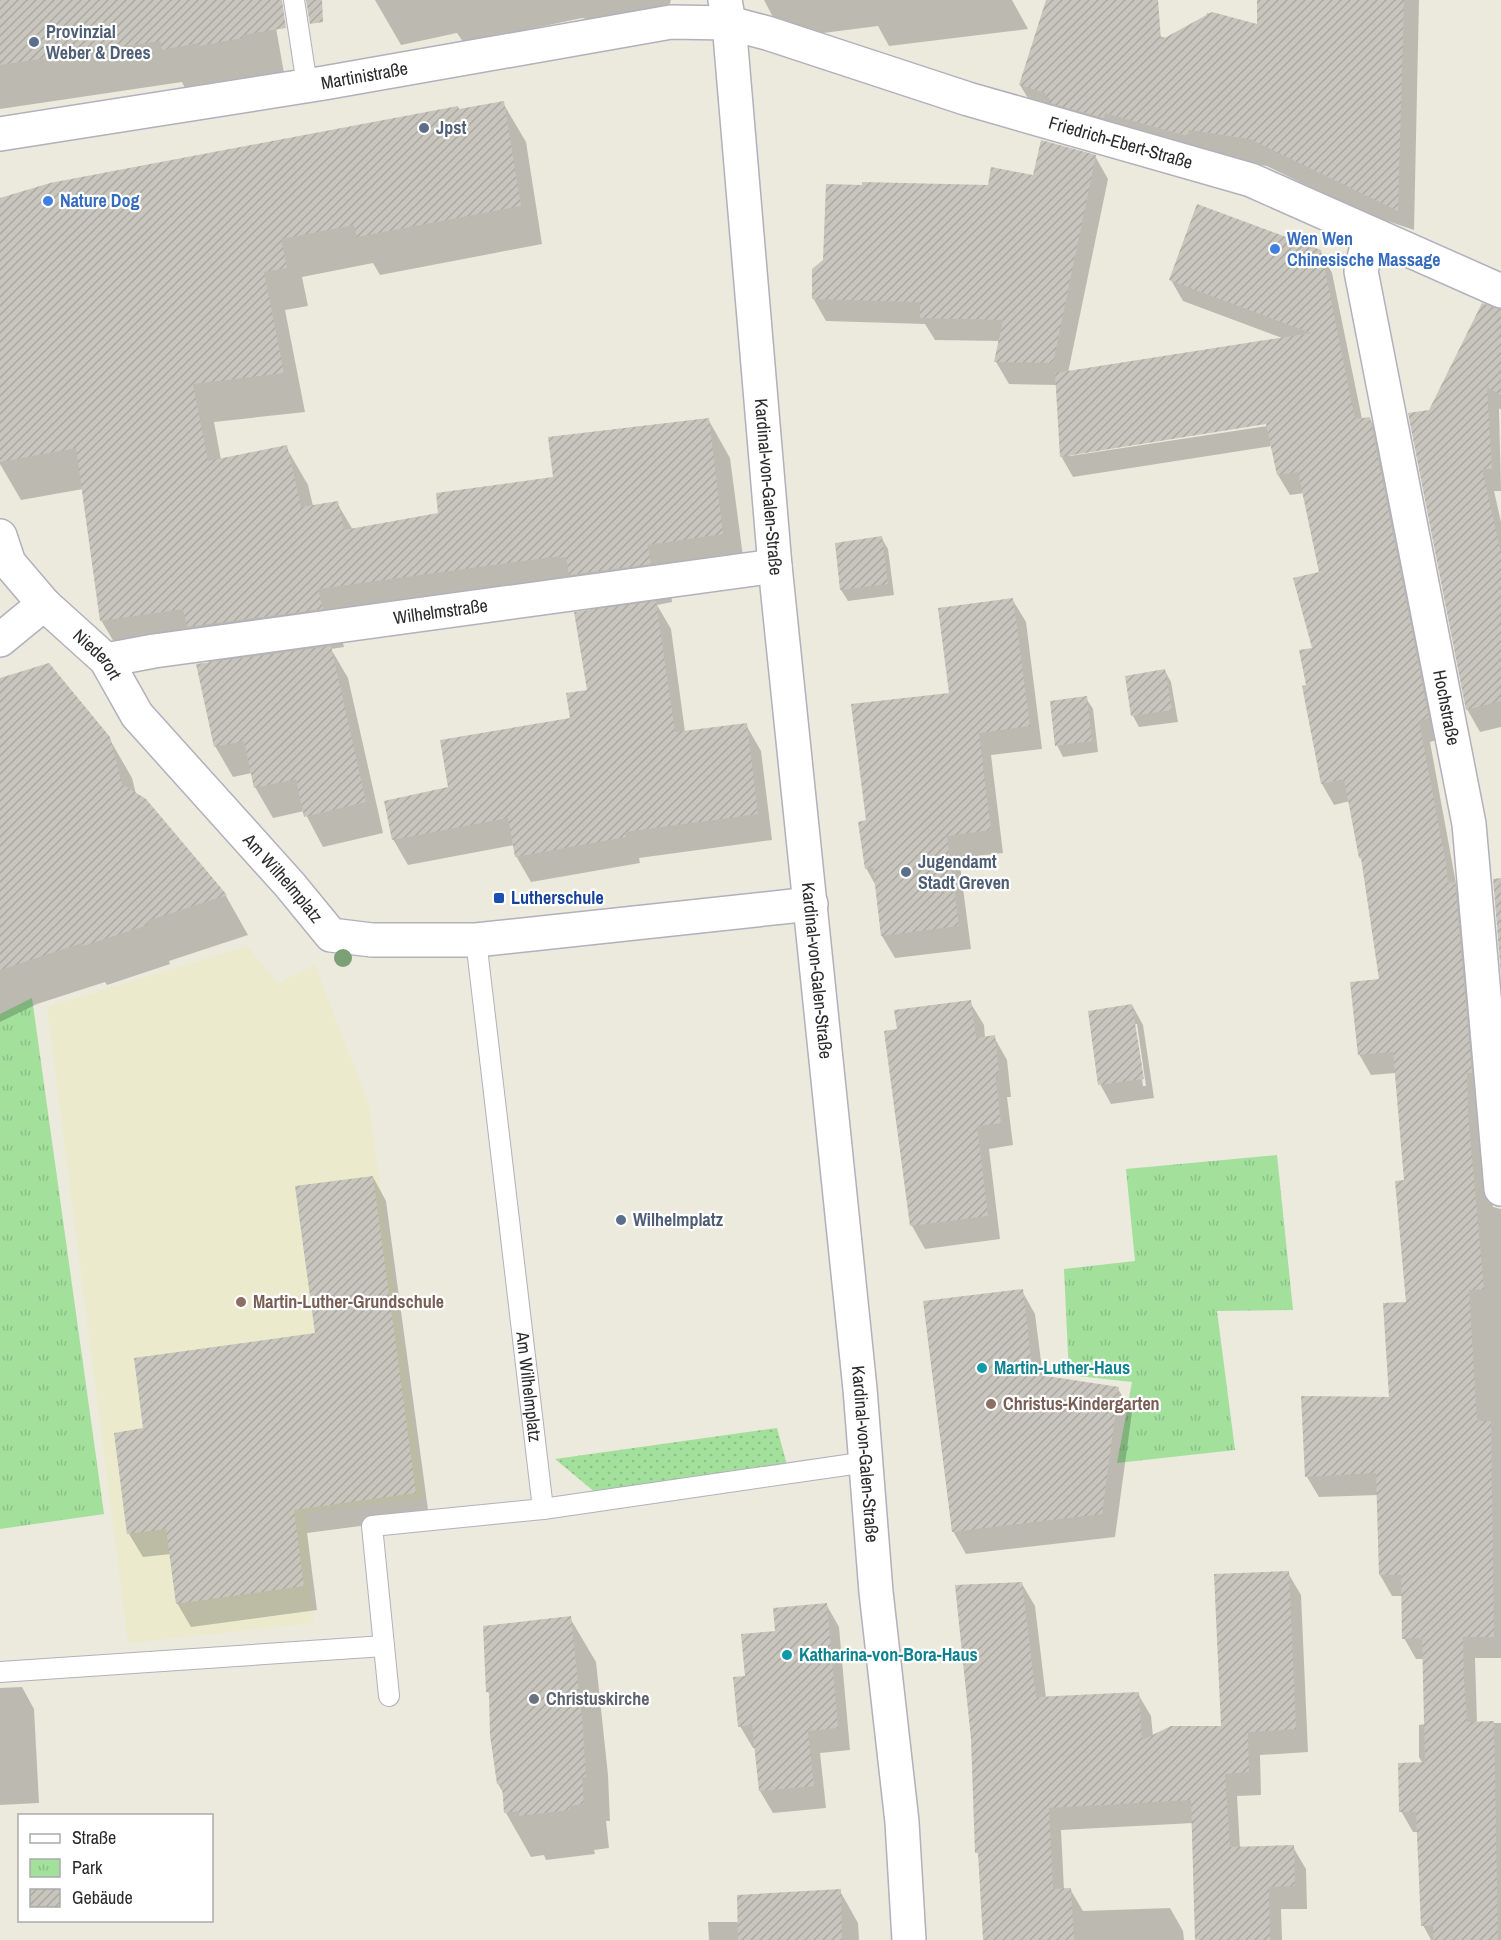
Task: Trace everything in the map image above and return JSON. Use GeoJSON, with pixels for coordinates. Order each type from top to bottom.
{"type":"FeatureCollection","features":[{"type":"Feature","properties":{"kind":"street","name":"Martinistraße"},"geometry":{"type":"LineString","coordinates":[[0,134],[307,85],[727,11]]}},
{"type":"Feature","properties":{"kind":"street","name":"Friedrich-Ebert-Straße"},"geometry":{"type":"LineString","coordinates":[[727,11],[767,33],[968,99],[1251,180],[1501,291]]}},
{"type":"Feature","properties":{"kind":"street","name":"Kardinal-von-Galen-Straße"},"geometry":{"type":"LineString","coordinates":[[727,11],[775,566],[867,1462],[876,1592],[902,1822],[909,1940]]}},
{"type":"Feature","properties":{"kind":"street","name":"Hochstraße"},"geometry":{"type":"LineString","coordinates":[[1370,233],[1361,271],[1469,824],[1501,1189]]}},
{"type":"Feature","properties":{"kind":"street","name":"Niederort"},"geometry":{"type":"LineString","coordinates":[[0,536],[9,563],[44,604],[106,660],[137,715]]}},
{"type":"Feature","properties":{"kind":"street","name":"Wilhelmstraße"},"geometry":{"type":"LineString","coordinates":[[106,660],[154,651],[775,566]]}},
{"type":"Feature","properties":{"kind":"street"},"geometry":{"type":"LineString","coordinates":[[0,640],[44,604]]}},
{"type":"Feature","properties":{"kind":"street","name":"Am Wilhelmplatz"},"geometry":{"type":"LineString","coordinates":[[137,715],[309,907],[331,935],[372,940],[476,940],[811,904]]}},
{"type":"Feature","properties":{"kind":"lane"},"geometry":{"type":"LineString","coordinates":[[294,0],[307,85]]}},
{"type":"Feature","properties":{"kind":"lane","name":"Am Wilhelmplatz"},"geometry":{"type":"LineString","coordinates":[[476,940],[543,1509]]}},
{"type":"Feature","properties":{"kind":"lane"},"geometry":{"type":"LineString","coordinates":[[389,1696],[372,1526],[543,1509],[867,1462]]}},
{"type":"Feature","properties":{"kind":"lane"},"geometry":{"type":"LineString","coordinates":[[0,1672],[384,1646]]}},
{"type":"Feature","properties":{"kind":"shaded area","name":"Martin-Luther-Grundschule"},"geometry":{"type":"Polygon","coordinates":[[[247,946],[278,983],[315,965],[369,1105],[424,1498],[306,1512],[314,1623],[128,1643],[47,1007],[247,946]]]}},
{"type":"Feature","properties":{"kind":"green space"},"geometry":{"type":"Polygon","coordinates":[[[32,998],[104,1514],[0,1529],[0,1014],[32,998]]]}},
{"type":"Feature","properties":{"kind":"green space"},"geometry":{"type":"Polygon","coordinates":[[[1277,1155],[1293,1310],[1217,1311],[1235,1450],[1117,1463],[1132,1382],[1069,1375],[1064,1269],[1135,1261],[1126,1169],[1277,1155]]]}},
{"type":"Feature","properties":{"kind":"green space"},"geometry":{"type":"Polygon","coordinates":[[[777,1428],[787,1465],[596,1493],[555,1459],[777,1428]]]}},
{"type":"Feature","properties":{"kind":"building"},"geometry":{"type":"Polygon","coordinates":[[[0,0],[282,0],[286,28],[242,35],[242,38],[199,46],[198,43],[162,50],[160,41],[0,65],[0,0]]]}},
{"type":"Feature","properties":{"kind":"building"},"geometry":{"type":"Polygon","coordinates":[[[306,0],[322,0],[323,22],[310,24],[306,0]]]}},
{"type":"Feature","properties":{"kind":"building"},"geometry":{"type":"Polygon","coordinates":[[[1046,0],[1158,0],[1161,40],[1212,12],[1257,24],[1257,0],[1404,0],[1398,211],[1250,139],[1189,130],[1187,136],[1105,113],[1104,118],[1049,103],[1050,98],[1045,97],[1046,93],[1019,85],[1046,0]]]}},
{"type":"Feature","properties":{"kind":"building"},"geometry":{"type":"Polygon","coordinates":[[[504,101],[521,206],[357,237],[354,225],[281,239],[287,268],[264,272],[284,373],[193,384],[208,461],[287,445],[301,507],[338,501],[344,530],[438,513],[436,493],[553,477],[548,437],[709,418],[723,534],[648,545],[651,564],[569,575],[566,557],[560,558],[560,556],[318,589],[323,609],[187,627],[183,609],[100,621],[76,448],[0,462],[0,198],[50,183],[458,106],[459,109],[504,101]]]}},
{"type":"Feature","properties":{"kind":"building"},"geometry":{"type":"Polygon","coordinates":[[[1041,140],[1096,155],[1053,363],[994,362],[1003,320],[920,318],[920,302],[812,299],[812,269],[823,260],[826,184],[862,185],[862,182],[988,185],[991,167],[1033,175],[1041,140]]]}},
{"type":"Feature","properties":{"kind":"building"},"geometry":{"type":"Polygon","coordinates":[[[1197,204],[1321,250],[1355,419],[1370,417],[1429,718],[1419,721],[1448,883],[1455,882],[1472,1073],[1467,1073],[1468,1114],[1484,1289],[1469,1290],[1477,1421],[1491,1421],[1494,1637],[1463,1637],[1464,1678],[1467,1722],[1494,1721],[1498,1940],[1433,1940],[1433,1925],[1421,1926],[1416,1812],[1399,1812],[1398,1763],[1425,1762],[1422,1638],[1402,1639],[1401,1575],[1379,1575],[1376,1473],[1305,1477],[1301,1396],[1389,1397],[1383,1303],[1406,1302],[1395,1181],[1404,1180],[1393,1052],[1358,1055],[1350,982],[1379,979],[1361,858],[1359,858],[1344,779],[1321,784],[1302,686],[1306,685],[1299,650],[1312,648],[1293,578],[1319,572],[1298,472],[1277,475],[1266,424],[1060,457],[1055,373],[1311,333],[1169,280],[1197,204]]]}},
{"type":"Feature","properties":{"kind":"building"},"geometry":{"type":"Polygon","coordinates":[[[1482,303],[1501,309],[1501,395],[1487,387],[1492,469],[1482,469],[1501,553],[1501,701],[1466,710],[1408,413],[1429,410],[1482,303]]]}},
{"type":"Feature","properties":{"kind":"building"},"geometry":{"type":"Polygon","coordinates":[[[882,536],[888,584],[840,590],[835,543],[882,536]]]}},
{"type":"Feature","properties":{"kind":"building"},"geometry":{"type":"Polygon","coordinates":[[[1013,598],[1030,726],[979,733],[991,830],[947,836],[959,926],[881,936],[873,868],[865,869],[858,822],[866,820],[851,704],[949,693],[938,608],[1013,598]]]}},
{"type":"Feature","properties":{"kind":"building"},"geometry":{"type":"Polygon","coordinates":[[[656,601],[675,732],[747,723],[758,814],[625,832],[626,837],[515,857],[508,818],[392,840],[384,801],[448,787],[440,740],[570,718],[566,693],[587,690],[574,612],[656,601]]]}},
{"type":"Feature","properties":{"kind":"building"},"geometry":{"type":"Polygon","coordinates":[[[331,646],[366,802],[304,817],[296,779],[254,788],[244,741],[214,747],[196,664],[331,646]]]}},
{"type":"Feature","properties":{"kind":"building"},"geometry":{"type":"Polygon","coordinates":[[[49,663],[110,737],[122,784],[146,799],[227,895],[147,921],[148,925],[83,946],[82,943],[0,970],[0,678],[49,663]]]}},
{"type":"Feature","properties":{"kind":"building"},"geometry":{"type":"Polygon","coordinates":[[[1165,669],[1172,710],[1131,716],[1125,676],[1165,669]]]}},
{"type":"Feature","properties":{"kind":"building"},"geometry":{"type":"Polygon","coordinates":[[[1087,696],[1092,741],[1055,746],[1050,701],[1087,696]]]}},
{"type":"Feature","properties":{"kind":"building"},"geometry":{"type":"Polygon","coordinates":[[[1501,878],[1501,974],[1493,879],[1501,878]]]}},
{"type":"Feature","properties":{"kind":"building"},"geometry":{"type":"Polygon","coordinates":[[[971,1000],[976,1038],[995,1035],[999,1074],[995,1074],[1001,1123],[977,1126],[988,1216],[910,1226],[884,1031],[897,1029],[894,1010],[971,1000]]]}},
{"type":"Feature","properties":{"kind":"building"},"geometry":{"type":"Polygon","coordinates":[[[1132,1004],[1144,1079],[1098,1085],[1088,1011],[1132,1004]]]}},
{"type":"Feature","properties":{"kind":"building"},"geometry":{"type":"Polygon","coordinates":[[[373,1176],[416,1493],[294,1510],[304,1586],[176,1604],[166,1529],[127,1534],[114,1433],[143,1428],[134,1358],[315,1333],[295,1186],[373,1176]]]}},
{"type":"Feature","properties":{"kind":"building","name":"Martin-Luther-Haus"},"geometry":{"type":"Polygon","coordinates":[[[1023,1289],[1033,1374],[1119,1387],[1102,1514],[952,1532],[923,1301],[1023,1289]]]}},
{"type":"Feature","properties":{"kind":"building"},"geometry":{"type":"Polygon","coordinates":[[[1289,1571],[1296,1729],[1248,1732],[1249,1772],[1225,1774],[1230,1847],[1294,1845],[1295,1886],[1269,1887],[1270,1940],[1195,1940],[1191,1800],[1049,1808],[1053,1889],[1071,1888],[1074,1940],[983,1940],[978,1853],[975,1853],[971,1739],[955,1585],[1022,1582],[1036,1697],[1139,1692],[1142,1740],[1171,1726],[1221,1726],[1214,1574],[1289,1571]]]}},
{"type":"Feature","properties":{"kind":"building","name":"Katharina-von-Bora-Haus"},"geometry":{"type":"Polygon","coordinates":[[[827,1603],[838,1728],[808,1731],[814,1786],[759,1791],[752,1725],[738,1727],[733,1677],[745,1676],[741,1634],[775,1631],[773,1608],[827,1603]]]}},
{"type":"Feature","properties":{"kind":"building","name":"Christuskirche"},"geometry":{"type":"Polygon","coordinates":[[[571,1616],[583,1730],[586,1777],[582,1777],[584,1804],[569,1806],[570,1810],[519,1816],[519,1811],[504,1813],[502,1784],[497,1784],[490,1735],[483,1626],[571,1616]]]}},
{"type":"Feature","properties":{"kind":"building"},"geometry":{"type":"Polygon","coordinates":[[[841,1889],[842,1940],[738,1940],[737,1895],[841,1889]]]}},
{"type":"Feature","properties":{"kind":"place","name":"Provinzial Weber & Drees"},"geometry":{"type":"Point","coordinates":[34,42]}},
{"type":"Feature","properties":{"kind":"place","name":"Jpst"},"geometry":{"type":"Point","coordinates":[424,128]}},
{"type":"Feature","properties":{"kind":"place","name":"Nature Dog"},"geometry":{"type":"Point","coordinates":[48,201]}},
{"type":"Feature","properties":{"kind":"place","name":"Wen Wen Chinesische Massage"},"geometry":{"type":"Point","coordinates":[1275,249]}},
{"type":"Feature","properties":{"kind":"place","name":"Jugendamt Stadt Greven"},"geometry":{"type":"Point","coordinates":[906,872]}},
{"type":"Feature","properties":{"kind":"place","name":"Lutherschule"},"geometry":{"type":"Point","coordinates":[499,898]}},
{"type":"Feature","properties":{"kind":"place","name":"Wilhelmplatz"},"geometry":{"type":"Point","coordinates":[621,1220]}},
{"type":"Feature","properties":{"kind":"place","name":"Martin-Luther-Grundschule"},"geometry":{"type":"Point","coordinates":[241,1302]}},
{"type":"Feature","properties":{"kind":"place","name":"Martin-Luther-Haus"},"geometry":{"type":"Point","coordinates":[982,1368]}},
{"type":"Feature","properties":{"kind":"place","name":"Christus-Kindergarten"},"geometry":{"type":"Point","coordinates":[991,1404]}},
{"type":"Feature","properties":{"kind":"place","name":"Katharina-von-Bora-Haus"},"geometry":{"type":"Point","coordinates":[787,1655]}},
{"type":"Feature","properties":{"kind":"place","name":"Christuskirche"},"geometry":{"type":"Point","coordinates":[534,1699]}}]}
